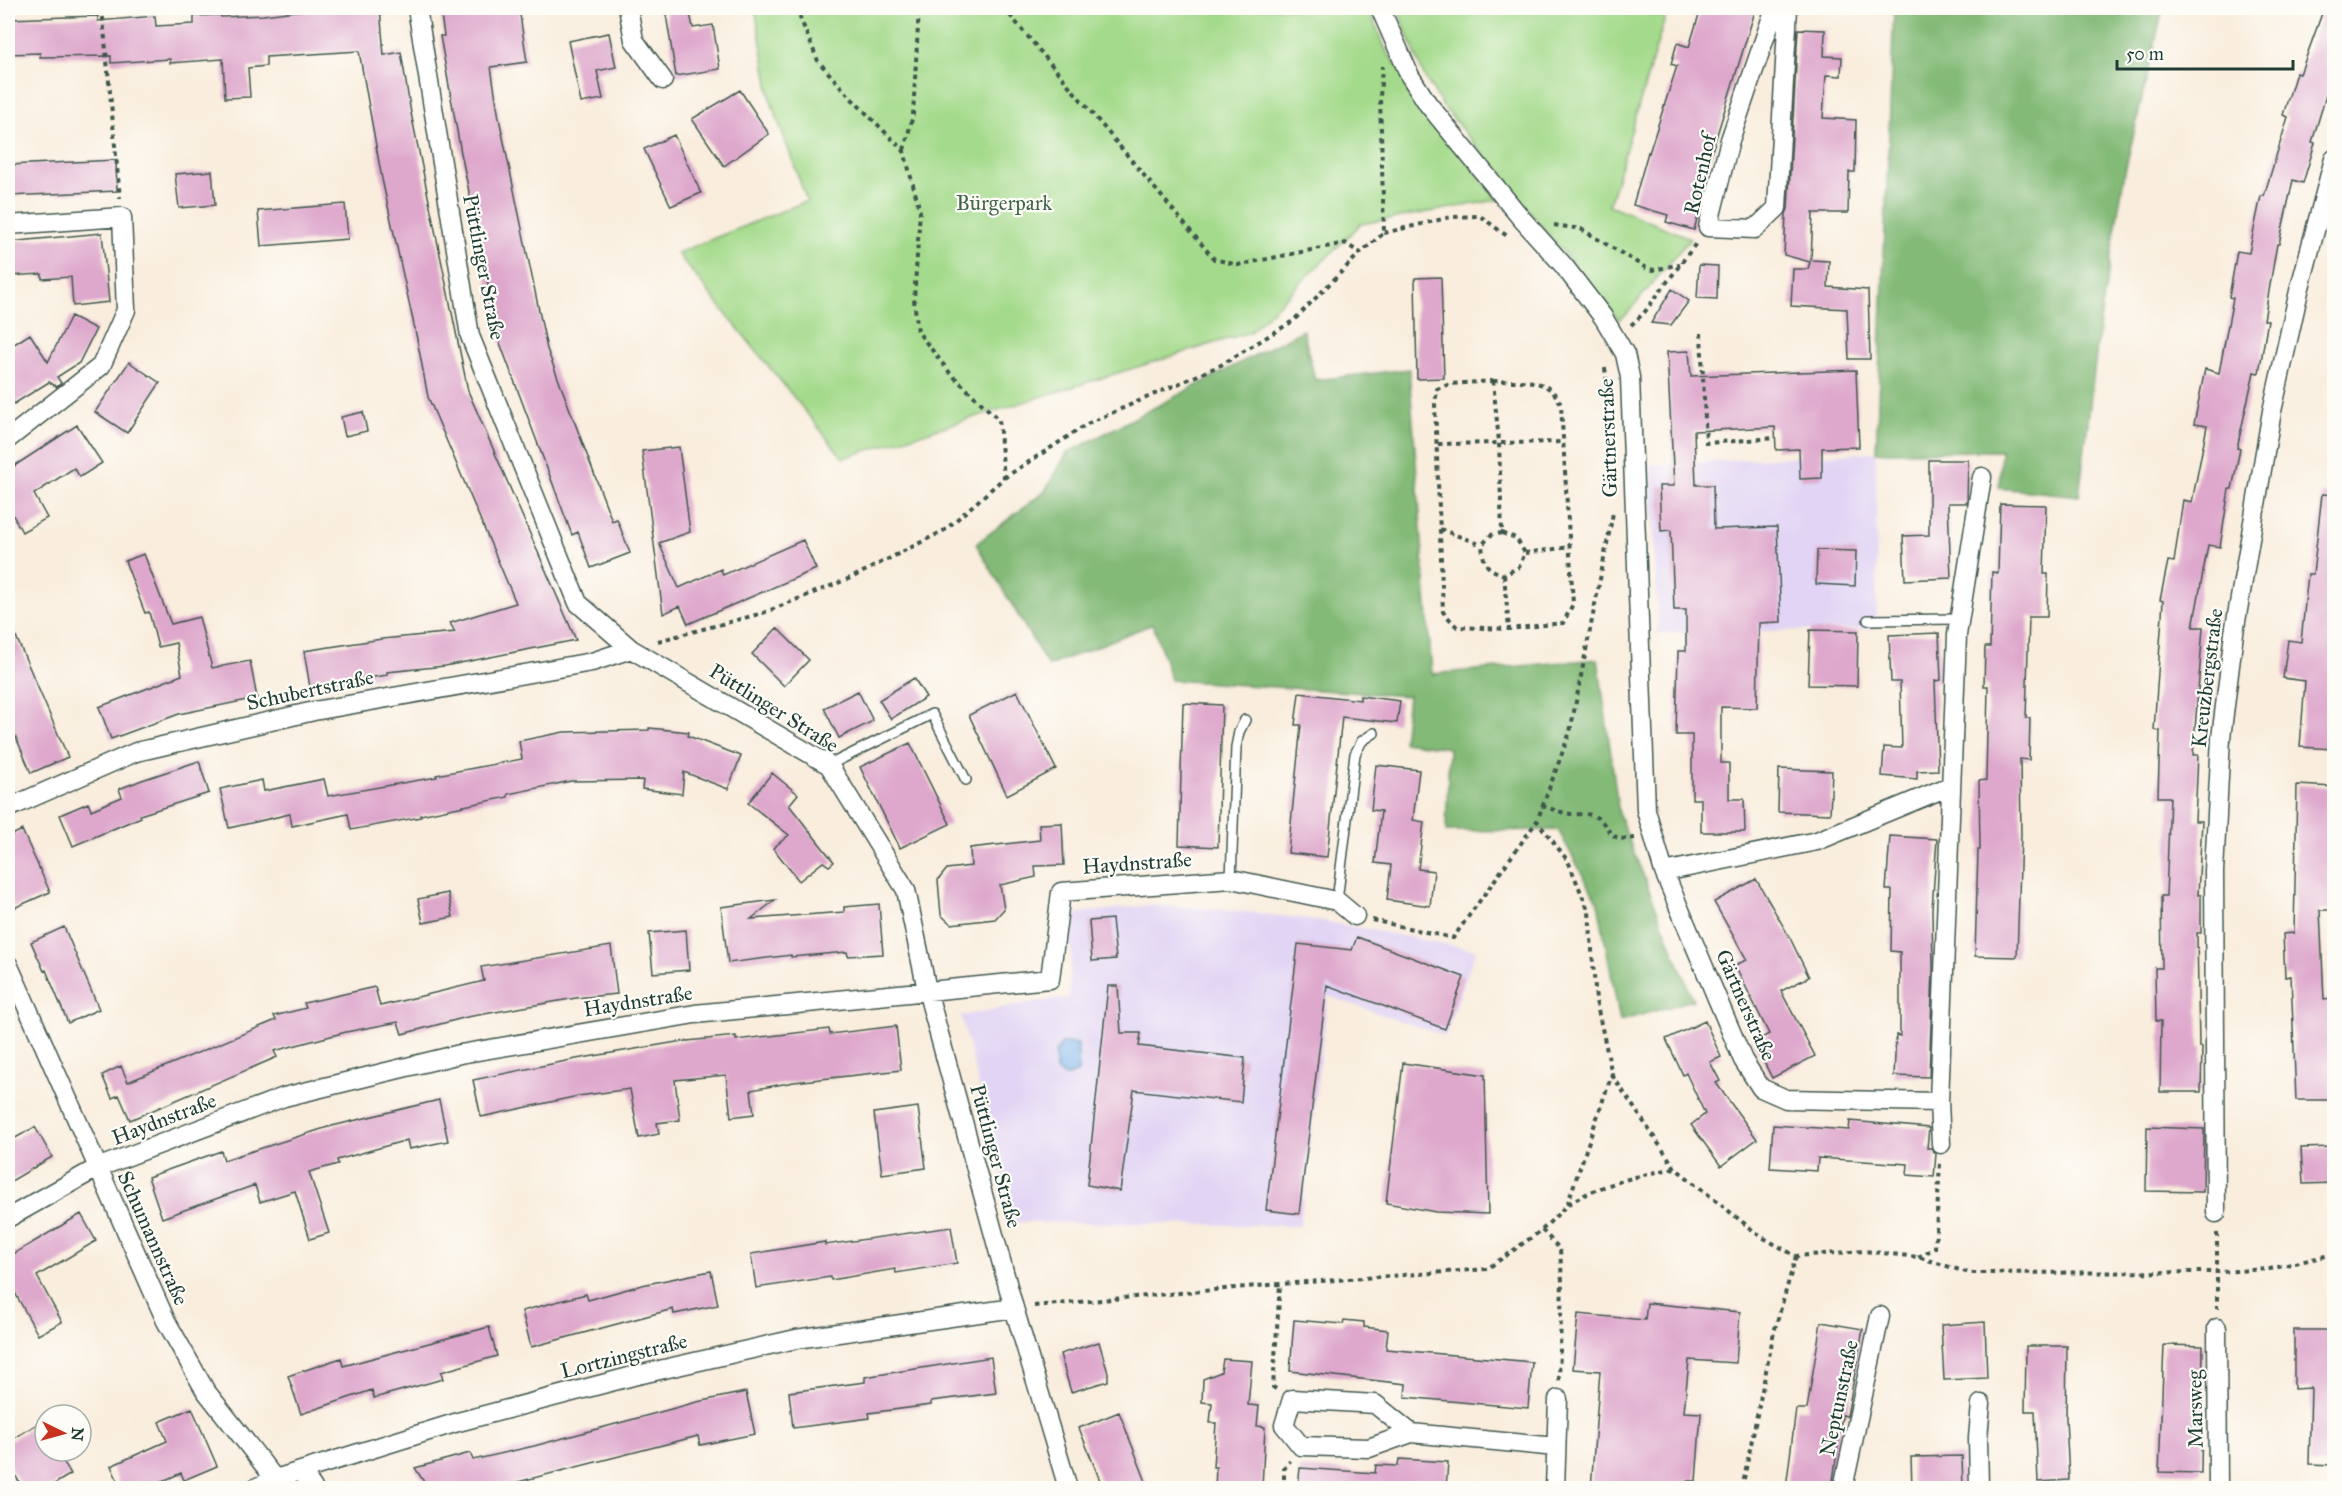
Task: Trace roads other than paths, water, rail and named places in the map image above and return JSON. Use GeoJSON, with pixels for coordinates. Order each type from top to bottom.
{"type":"FeatureCollection","features":[{"type":"Feature","properties":{"kind":"street","name":"Püttlinger Straße"},"geometry":{"type":"LineString","coordinates":[[417,8],[470,336],[578,603],[631,648],[829,765],[906,890],[927,990],[1014,1308],[1068,1488]]}},
{"type":"Feature","properties":{"kind":"street"},"geometry":{"type":"LineString","coordinates":[[628,8],[634,40],[663,80]]}},
{"type":"Feature","properties":{"kind":"street","name":"Gärtnerstraße"},"geometry":{"type":"LineString","coordinates":[[1380,8],[1410,76],[1428,104],[1533,232],[1564,266],[1614,334],[1624,354],[1630,377],[1632,492],[1646,810],[1664,872],[1743,1060],[1761,1088],[1786,1099],[1939,1102]]}},
{"type":"Feature","properties":{"kind":"street","name":"Rotenhof"},"geometry":{"type":"LineString","coordinates":[[1775,8],[1731,140],[1708,227],[1755,229],[1777,208],[1788,8]]}},
{"type":"Feature","properties":{"kind":"street","name":"Kreuzbergstraße"},"geometry":{"type":"LineString","coordinates":[[2216,1213],[2214,872],[2221,738],[2234,633],[2272,411],[2301,281],[2334,159]]}},
{"type":"Feature","properties":{"kind":"street"},"geometry":{"type":"LineString","coordinates":[[8,225],[122,217],[126,310],[101,366],[8,439]]}},
{"type":"Feature","properties":{"kind":"street"},"geometry":{"type":"LineString","coordinates":[[1941,1144],[1939,1102],[1957,635],[1982,477]]}},
{"type":"Feature","properties":{"kind":"street","name":"Schubertstraße"},"geometry":{"type":"LineString","coordinates":[[8,805],[136,752],[314,711],[592,662],[631,648]]}},
{"type":"Feature","properties":{"kind":"street"},"geometry":{"type":"LineString","coordinates":[[1664,872],[1817,841],[1950,786]]}},
{"type":"Feature","properties":{"kind":"street","name":"Haydnstraße"},"geometry":{"type":"LineString","coordinates":[[8,1218],[97,1168],[284,1097],[460,1054],[695,1014],[1050,979],[1061,892],[1231,879],[1336,901],[1355,916]]}},
{"type":"Feature","properties":{"kind":"street","name":"Schumannstraße"},"geometry":{"type":"LineString","coordinates":[[8,964],[166,1322],[205,1390],[275,1479]]}},
{"type":"Feature","properties":{"kind":"street","name":"Lortzingstraße"},"geometry":{"type":"LineString","coordinates":[[255,1488],[275,1479],[458,1422],[645,1373],[796,1340],[1014,1308]]}},
{"type":"Feature","properties":{"kind":"street","name":"Neptunstraße"},"geometry":{"type":"LineString","coordinates":[[1843,1488],[1880,1316]]}},
{"type":"Feature","properties":{"kind":"street","name":"Marsweg"},"geometry":{"type":"LineString","coordinates":[[2217,1328],[2218,1488]]}},
{"type":"Feature","properties":{"kind":"street"},"geometry":{"type":"LineString","coordinates":[[1411,1433],[1375,1404],[1292,1399],[1284,1425],[1301,1446],[1369,1448],[1411,1433],[1556,1447]]}},
{"type":"Feature","properties":{"kind":"street"},"geometry":{"type":"LineString","coordinates":[[1555,1488],[1558,1400]]}},
{"type":"Feature","properties":{"kind":"street"},"geometry":{"type":"LineString","coordinates":[[1979,1488],[1978,1438],[1981,1404]]}},
{"type":"Feature","properties":{"kind":"street"},"geometry":{"type":"LineString","coordinates":[[302,1472],[313,1488]]}},
{"type":"Feature","properties":{"kind":"lane"},"geometry":{"type":"LineString","coordinates":[[1868,620],[1959,619]]}},
{"type":"Feature","properties":{"kind":"lane"},"geometry":{"type":"LineString","coordinates":[[829,765],[932,714],[966,780]]}},
{"type":"Feature","properties":{"kind":"lane"},"geometry":{"type":"LineString","coordinates":[[1231,879],[1236,747],[1239,732],[1245,720]]}},
{"type":"Feature","properties":{"kind":"lane"},"geometry":{"type":"LineString","coordinates":[[1336,901],[1355,754],[1362,741],[1374,734]]}},
{"type":"Feature","properties":{"kind":"water"},"geometry":{"type":"Polygon","coordinates":[[[1063,1043],[1078,1044],[1078,1072],[1065,1077],[1056,1070],[1055,1052],[1063,1043]]]}},
{"type":"Feature","properties":{"kind":"park label","name":"Bürgerpark"},"geometry":{"type":"Point","coordinates":[1004,203]}}]}
